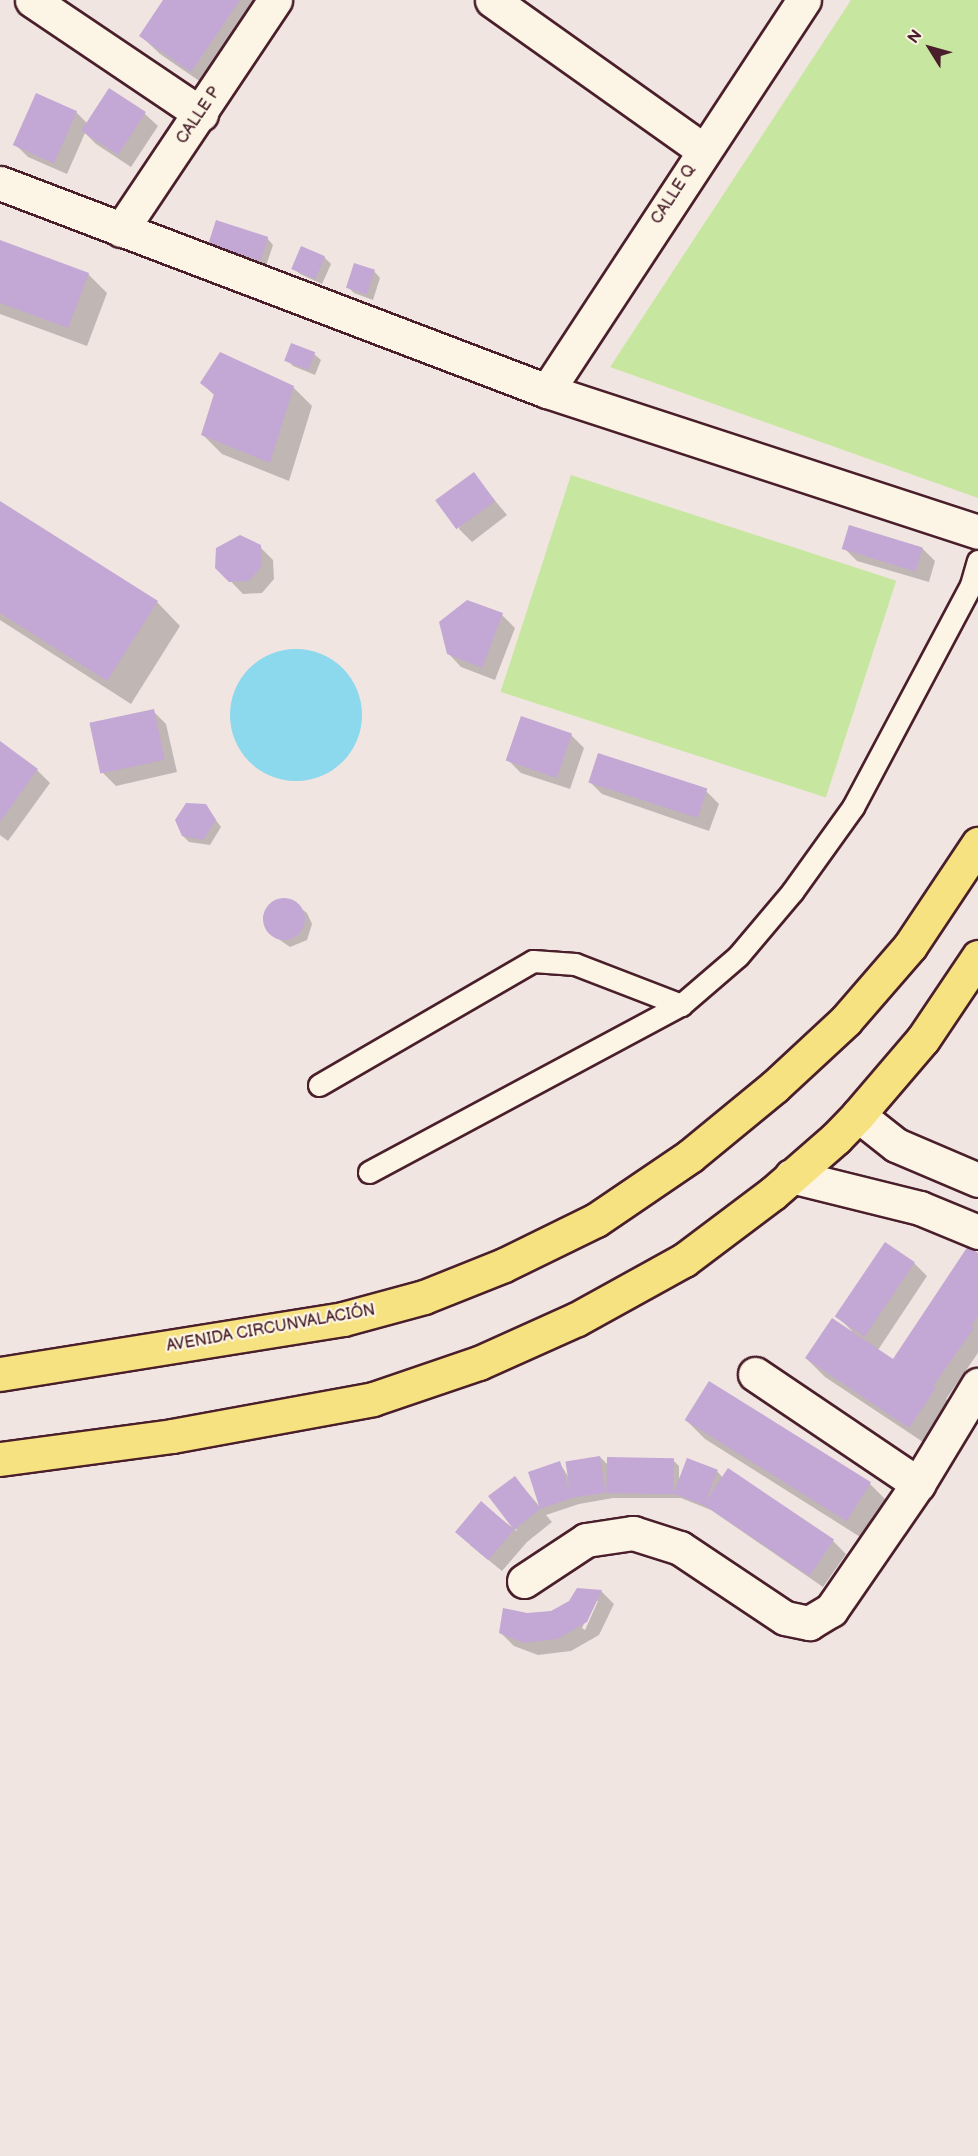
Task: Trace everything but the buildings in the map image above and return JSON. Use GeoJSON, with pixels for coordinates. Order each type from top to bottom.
{"type":"FeatureCollection","features":[{"type":"Feature","properties":{"kind":"highway","name":"AVENIDA CIRCUNVALACIÓN"},"geometry":{"type":"LineString","coordinates":[[0,1374],[343,1319],[424,1297],[504,1265],[596,1220],[690,1156],[774,1087],[846,1020],[910,946],[978,844]]}},
{"type":"Feature","properties":{"kind":"highway"},"geometry":{"type":"LineString","coordinates":[[0,1460],[172,1436],[374,1399],[479,1363],[578,1319],[684,1260],[791,1176],[858,1115],[923,1039],[978,957]]}},
{"type":"Feature","properties":{"kind":"street"},"geometry":{"type":"LineString","coordinates":[[32,0],[201,114]]}},
{"type":"Feature","properties":{"kind":"street","name":"CALLE P"},"geometry":{"type":"LineString","coordinates":[[121,230],[201,114],[275,0]]}},
{"type":"Feature","properties":{"kind":"street"},"geometry":{"type":"LineString","coordinates":[[492,0],[703,150]]}},
{"type":"Feature","properties":{"kind":"street","name":"CALLE Q"},"geometry":{"type":"LineString","coordinates":[[547,392],[703,150],[804,0]]}},
{"type":"Feature","properties":{"kind":"street"},"geometry":{"type":"LineString","coordinates":[[0,183],[547,392],[978,532]]}},
{"type":"Feature","properties":{"kind":"street"},"geometry":{"type":"LineString","coordinates":[[858,1115],[896,1145],[978,1180]]}},
{"type":"Feature","properties":{"kind":"street"},"geometry":{"type":"LineString","coordinates":[[791,1176],[920,1208],[978,1232]]}},
{"type":"Feature","properties":{"kind":"street"},"geometry":{"type":"LineString","coordinates":[[755,1374],[918,1484]]}},
{"type":"Feature","properties":{"kind":"street"},"geometry":{"type":"LineString","coordinates":[[524,1581],[586,1540],[633,1533],[680,1548],[785,1618],[809,1623],[831,1610],[918,1484],[978,1385]]}},
{"type":"Feature","properties":{"kind":"lane"},"geometry":{"type":"LineString","coordinates":[[369,1172],[681,1005],[738,956],[792,892],[853,807],[970,585],[978,561]]}},
{"type":"Feature","properties":{"kind":"lane"},"geometry":{"type":"LineString","coordinates":[[320,1085],[533,961],[575,964],[681,1005]]}},
{"type":"Feature","properties":{"kind":"green space"},"geometry":{"type":"Polygon","coordinates":[[[851,0],[978,0],[978,498],[610,367],[851,0]]]}},
{"type":"Feature","properties":{"kind":"green space"},"geometry":{"type":"Polygon","coordinates":[[[571,475],[896,581],[826,798],[501,692],[571,475]]]}},
{"type":"Feature","properties":{"kind":"water"},"geometry":{"type":"Polygon","coordinates":[[[296,649],[321,654],[343,668],[357,690],[362,715],[357,740],[343,762],[321,776],[296,781],[271,776],[249,762],[235,740],[230,715],[235,690],[249,668],[271,654],[296,649]]]}}]}
